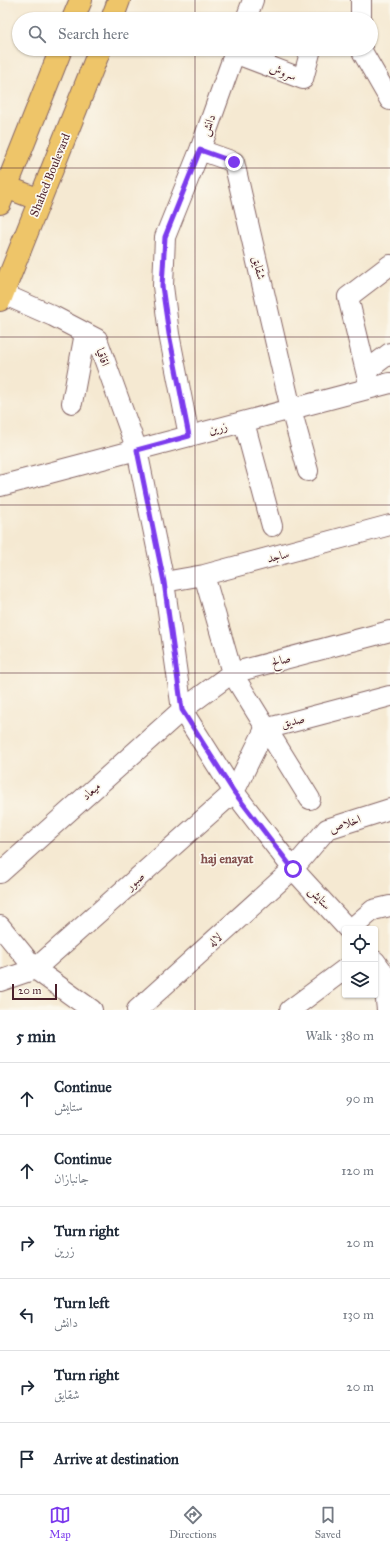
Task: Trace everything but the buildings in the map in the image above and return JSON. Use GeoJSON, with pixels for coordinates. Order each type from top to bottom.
{"type":"FeatureCollection","features":[{"type":"Feature","properties":{"kind":"main road"},"geometry":{"type":"LineString","coordinates":[[76,12],[81,0]]}},
{"type":"Feature","properties":{"kind":"main road"},"geometry":{"type":"LineString","coordinates":[[115,12],[119,0]]}},
{"type":"Feature","properties":{"kind":"main road"},"geometry":{"type":"LineString","coordinates":[[40,200],[3,195],[58,56]]}},
{"type":"Feature","properties":{"kind":"main road","name":"Shahed Boulevard"},"geometry":{"type":"LineString","coordinates":[[1,297],[97,56]]}},
{"type":"Feature","properties":{"kind":"street"},"geometry":{"type":"LineString","coordinates":[[249,12],[253,0]]}},
{"type":"Feature","properties":{"kind":"street"},"geometry":{"type":"LineString","coordinates":[[361,0],[361,12]]}},
{"type":"Feature","properties":{"kind":"street","name":"دانش"},"geometry":{"type":"LineString","coordinates":[[189,436],[169,334],[162,286],[165,237],[200,150],[233,56]]}},
{"type":"Feature","properties":{"kind":"street","name":"سروش"},"geometry":{"type":"LineString","coordinates":[[247,56],[303,79],[309,56]]}},
{"type":"Feature","properties":{"kind":"street"},"geometry":{"type":"LineString","coordinates":[[365,56],[390,100]]}},
{"type":"Feature","properties":{"kind":"street","name":"شقایق"},"geometry":{"type":"LineString","coordinates":[[200,150],[234,162],[292,409]]}},
{"type":"Feature","properties":{"kind":"street"},"geometry":{"type":"LineString","coordinates":[[368,380],[348,297],[390,265]]}},
{"type":"Feature","properties":{"kind":"street","name":"اقاقیا"},"geometry":{"type":"LineString","coordinates":[[1,297],[53,316],[97,339],[137,450],[164,582],[182,710]]}},
{"type":"Feature","properties":{"kind":"street"},"geometry":{"type":"LineString","coordinates":[[72,403],[84,333]]}},
{"type":"Feature","properties":{"kind":"street"},"geometry":{"type":"LineString","coordinates":[[368,380],[390,353]]}},
{"type":"Feature","properties":{"kind":"street","name":"زرین"},"geometry":{"type":"LineString","coordinates":[[0,486],[292,409],[368,380],[390,383]]}},
{"type":"Feature","properties":{"kind":"street"},"geometry":{"type":"LineString","coordinates":[[292,409],[308,471]]}},
{"type":"Feature","properties":{"kind":"street"},"geometry":{"type":"LineString","coordinates":[[244,422],[272,526]]}},
{"type":"Feature","properties":{"kind":"street","name":"ساجد"},"geometry":{"type":"LineString","coordinates":[[164,582],[204,576],[390,526]]}},
{"type":"Feature","properties":{"kind":"street"},"geometry":{"type":"LineString","coordinates":[[204,576],[232,673],[265,729],[310,799]]}},
{"type":"Feature","properties":{"kind":"street","name":"صالح"},"geometry":{"type":"LineString","coordinates":[[182,710],[232,673],[390,631]]}},
{"type":"Feature","properties":{"kind":"street","name":"صدیق"},"geometry":{"type":"LineString","coordinates":[[234,792],[265,729],[390,696]]}},
{"type":"Feature","properties":{"kind":"street","name":"ستایش"},"geometry":{"type":"LineString","coordinates":[[182,710],[234,792],[293,869],[347,926]]}},
{"type":"Feature","properties":{"kind":"street","name":"میعاد"},"geometry":{"type":"LineString","coordinates":[[0,873],[182,710]]}},
{"type":"Feature","properties":{"kind":"street","name":"صبور"},"geometry":{"type":"LineString","coordinates":[[35,969],[234,792]]}},
{"type":"Feature","properties":{"kind":"street","name":"اخلاص"},"geometry":{"type":"LineString","coordinates":[[293,869],[327,829],[390,809]]}},
{"type":"Feature","properties":{"kind":"street","name":"لاله"},"geometry":{"type":"LineString","coordinates":[[137,1010],[293,869]]}},
{"type":"Feature","properties":{"kind":"street"},"geometry":{"type":"LineString","coordinates":[[354,926],[373,910],[390,906]]}},
{"type":"Feature","properties":{"kind":"street"},"geometry":{"type":"LineString","coordinates":[[0,926],[35,969],[92,1010]]}},
{"type":"Feature","properties":{"kind":"street"},"geometry":{"type":"LineString","coordinates":[[376,962],[384,972],[387,1010]]}},
{"type":"Feature","properties":{"kind":"street"},"geometry":{"type":"LineString","coordinates":[[0,981],[35,969]]}},
{"type":"Feature","properties":{"kind":"street"},"geometry":{"type":"LineString","coordinates":[[290,1010],[342,971]]}},
{"type":"Feature","properties":{"kind":"district","name":"haj enayat"},"geometry":{"type":"Point","coordinates":[227,858]}},
{"type":"Feature","properties":{"kind":"route"},"geometry":{"type":"LineString","coordinates":[[234,162],[200,150],[165,237],[162,286],[169,334],[189,436],[137,450],[164,582],[182,710],[234,792],[293,869]]}}]}
